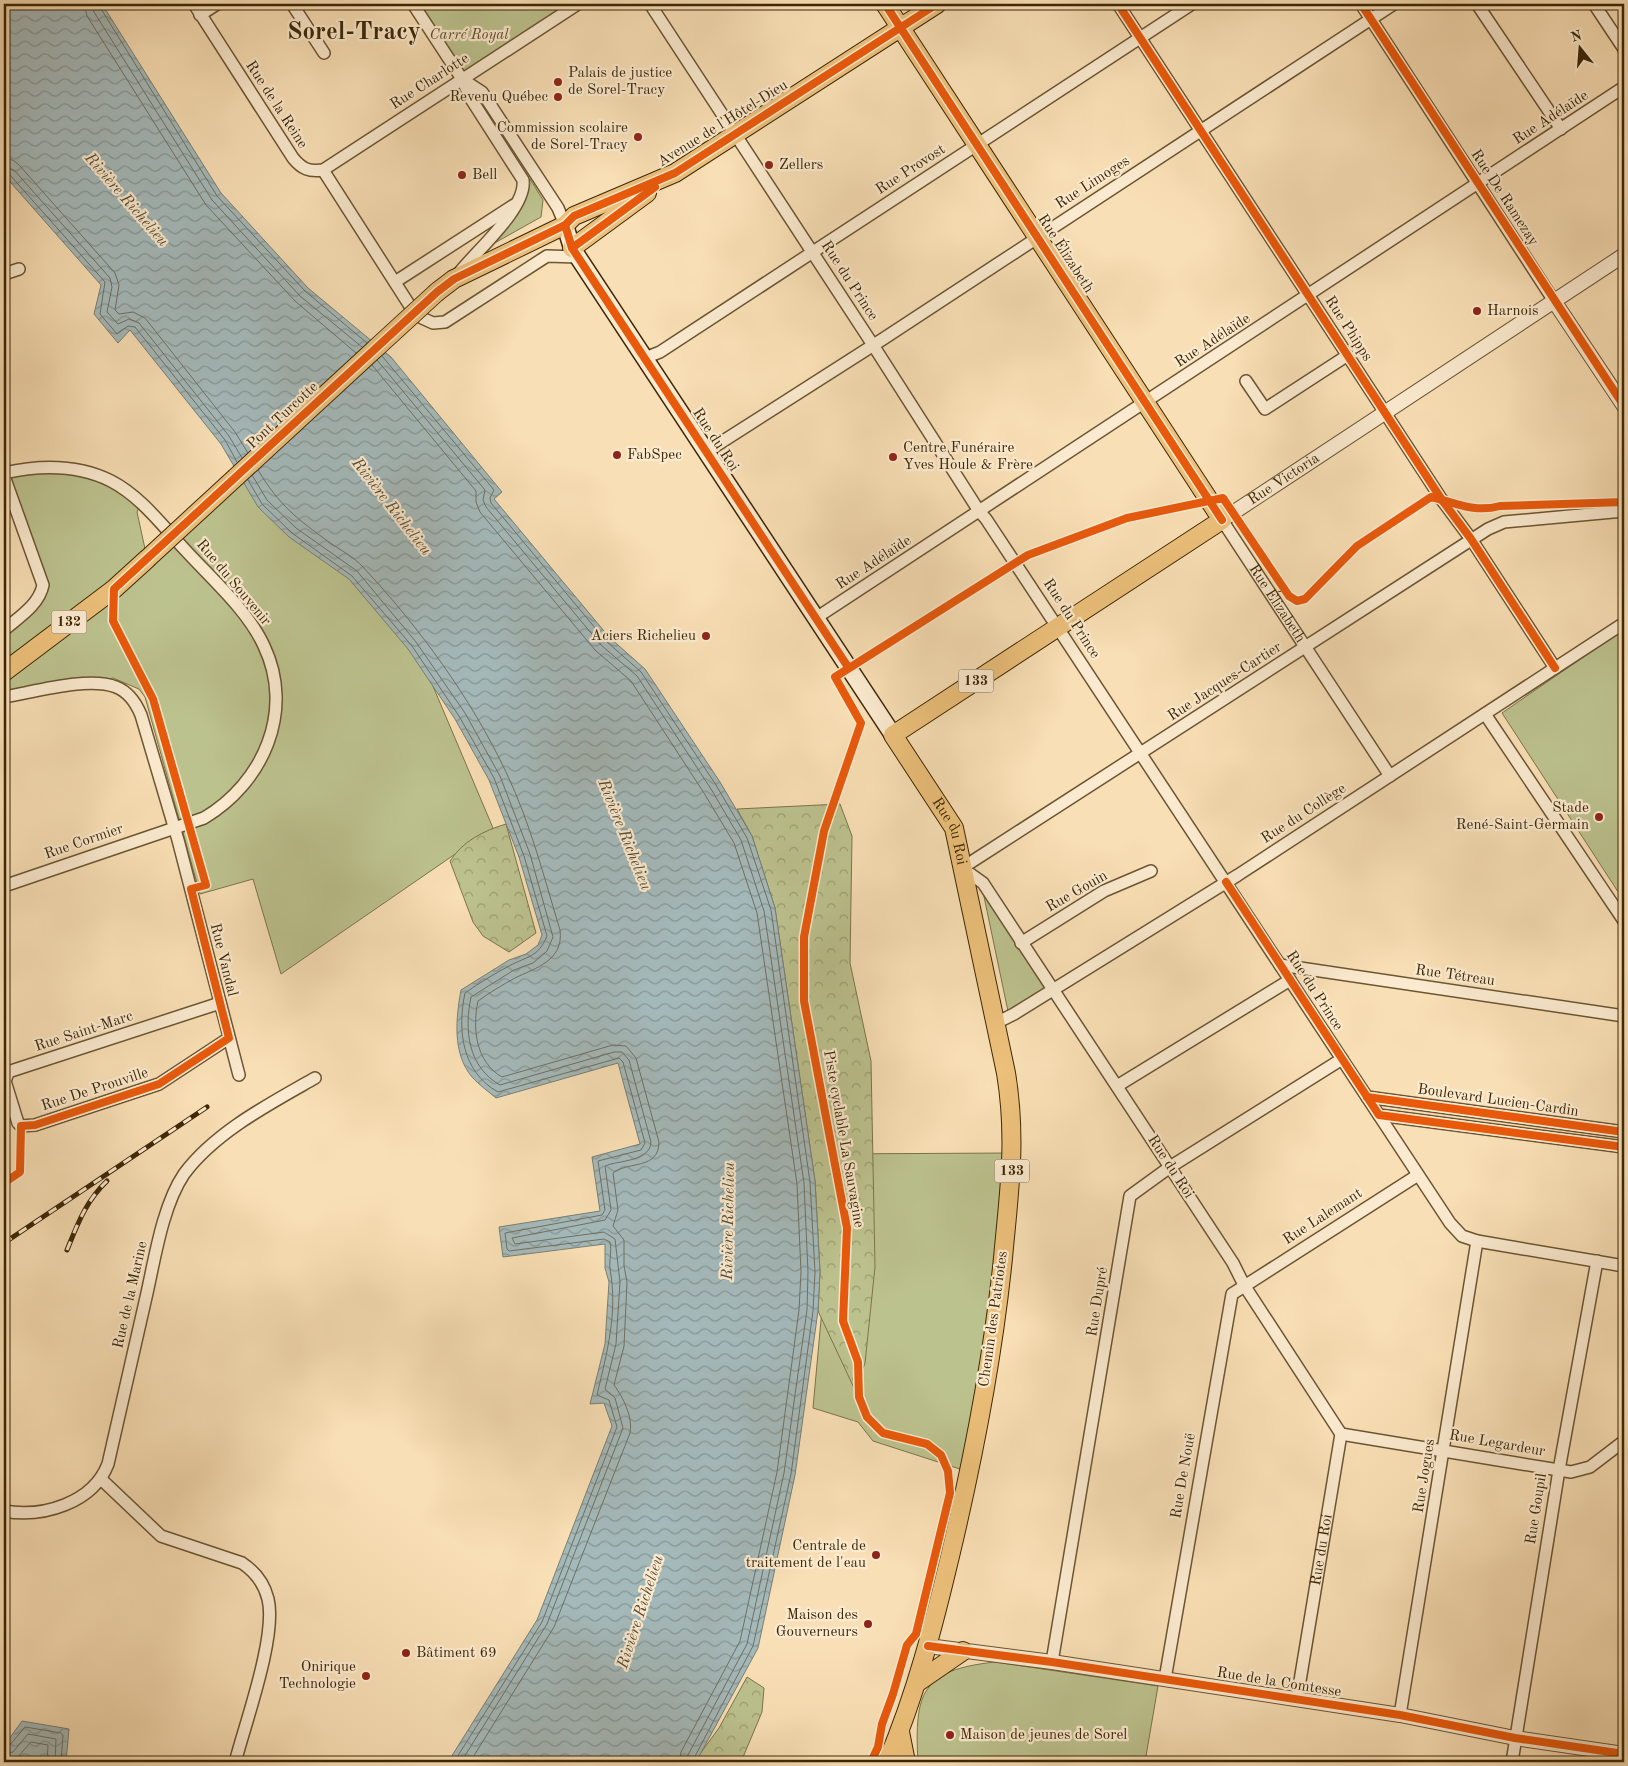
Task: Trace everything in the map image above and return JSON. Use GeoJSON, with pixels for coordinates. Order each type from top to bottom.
{"type":"FeatureCollection","features":[{"type":"Feature","properties":{"kind":"main road","name":"Rue Élizabeth"},"geometry":{"type":"LineString","coordinates":[[886,4],[1222,520]]}},
{"type":"Feature","properties":{"kind":"main road","name":"Avenue de l'Hôtel-Dieu"},"geometry":{"type":"LineString","coordinates":[[436,292],[454,279],[565,225],[574,216],[675,173],[937,4]]}},
{"type":"Feature","properties":{"kind":"main road"},"geometry":{"type":"LineString","coordinates":[[575,252],[654,189],[659,180]]}},
{"type":"Feature","properties":{"kind":"main road","name":"Rue du Roi"},"geometry":{"type":"LineString","coordinates":[[565,225],[575,252],[954,828],[962,868]]}},
{"type":"Feature","properties":{"kind":"main road","name":"Pont Turcotte"},"geometry":{"type":"LineString","coordinates":[[24,656],[114,589],[436,292]]}},
{"type":"Feature","properties":{"kind":"main road","name":"Rue Victoria"},"geometry":{"type":"LineString","coordinates":[[893,735],[1222,520]]}},
{"type":"Feature","properties":{"kind":"main road","name":"132"},"geometry":{"type":"LineString","coordinates":[[4,672],[24,656]]}},
{"type":"Feature","properties":{"kind":"main road","name":"Chemin des Patriotes"},"geometry":{"type":"LineString","coordinates":[[888,1762],[918,1682],[969,1476],[996,1325],[1013,1146],[1011,1105],[996,1023],[962,868]]}},
{"type":"Feature","properties":{"kind":"main road"},"geometry":{"type":"LineString","coordinates":[[918,1682],[963,1651]]}},
{"type":"Feature","properties":{"kind":"main road"},"geometry":{"type":"LineString","coordinates":[[900,1732],[906,1762]]}},
{"type":"Feature","properties":{"kind":"street","name":"Rue de la Reine"},"geometry":{"type":"LineString","coordinates":[[194,4],[300,166],[311,171],[323,170]]}},
{"type":"Feature","properties":{"kind":"street"},"geometry":{"type":"LineString","coordinates":[[200,15],[218,4]]}},
{"type":"Feature","properties":{"kind":"street"},"geometry":{"type":"LineString","coordinates":[[292,4],[324,52]]}},
{"type":"Feature","properties":{"kind":"street","name":"Rue du Roi"},"geometry":{"type":"LineString","coordinates":[[413,4],[462,79],[471,99],[521,176],[523,190],[504,223],[454,279]]}},
{"type":"Feature","properties":{"kind":"street","name":"Rue Charlotte"},"geometry":{"type":"LineString","coordinates":[[323,170],[578,4]]}},
{"type":"Feature","properties":{"kind":"street","name":"Rue du Prince"},"geometry":{"type":"LineString","coordinates":[[650,4],[979,511],[986,518],[1058,626],[1450,1223],[1462,1236],[1477,1241],[1624,1266]]}},
{"type":"Feature","properties":{"kind":"street","name":"Rue Phipps"},"geometry":{"type":"LineString","coordinates":[[1118,4],[1432,484],[1471,539],[1555,668]]}},
{"type":"Feature","properties":{"kind":"street","name":"Rue Provost"},"geometry":{"type":"LineString","coordinates":[[645,358],[660,352],[1192,4]]}},
{"type":"Feature","properties":{"kind":"street","name":"Rue De Ramezay"},"geometry":{"type":"LineString","coordinates":[[1360,4],[1624,406]]}},
{"type":"Feature","properties":{"kind":"street","name":"Rue Limoges"},"geometry":{"type":"LineString","coordinates":[[706,452],[1038,238],[1394,4]]}},
{"type":"Feature","properties":{"kind":"street"},"geometry":{"type":"LineString","coordinates":[[1477,4],[1561,129]]}},
{"type":"Feature","properties":{"kind":"street"},"geometry":{"type":"LineString","coordinates":[[1594,4],[1624,49]]}},
{"type":"Feature","properties":{"kind":"street","name":"Rue du Roi"},"geometry":{"type":"LineString","coordinates":[[462,79],[482,92],[558,208],[565,225]]}},
{"type":"Feature","properties":{"kind":"street","name":"Rue Adélaïde"},"geometry":{"type":"LineString","coordinates":[[816,618],[1146,403],[1624,87]]}},
{"type":"Feature","properties":{"kind":"street"},"geometry":{"type":"LineString","coordinates":[[323,170],[410,306]]}},
{"type":"Feature","properties":{"kind":"street"},"geometry":{"type":"LineString","coordinates":[[395,282],[514,205]]}},
{"type":"Feature","properties":{"kind":"street"},"geometry":{"type":"LineString","coordinates":[[422,318],[433,323],[445,322],[547,256],[575,252]]}},
{"type":"Feature","properties":{"kind":"street","name":"Rue Victoria"},"geometry":{"type":"LineString","coordinates":[[1222,520],[1624,255]]}},
{"type":"Feature","properties":{"kind":"street"},"geometry":{"type":"LineString","coordinates":[[4,274],[19,270]]}},
{"type":"Feature","properties":{"kind":"street"},"geometry":{"type":"LineString","coordinates":[[1246,381],[1265,409],[1348,355]]}},
{"type":"Feature","properties":{"kind":"street","name":"Rue du Souvenir"},"geometry":{"type":"LineString","coordinates":[[4,475],[48,467],[78,470],[110,481],[142,503],[228,597],[255,630],[269,659],[276,691],[270,741],[252,775],[238,793],[219,809],[204,818],[174,828]]}},
{"type":"Feature","properties":{"kind":"street"},"geometry":{"type":"LineString","coordinates":[[4,475],[43,585],[38,598],[32,606],[4,630]]}},
{"type":"Feature","properties":{"kind":"street","name":"Rue Jacques-Cartier"},"geometry":{"type":"LineString","coordinates":[[962,868],[1488,529],[1504,522],[1624,511]]}},
{"type":"Feature","properties":{"kind":"street","name":"Rue Élizabeth"},"geometry":{"type":"LineString","coordinates":[[1222,520],[1390,776]]}},
{"type":"Feature","properties":{"kind":"street","name":"Rue du Collège"},"geometry":{"type":"LineString","coordinates":[[996,1023],[1052,991],[1226,882],[1624,623]]}},
{"type":"Feature","properties":{"kind":"street"},"geometry":{"type":"LineString","coordinates":[[4,666],[24,656]]}},
{"type":"Feature","properties":{"kind":"street","name":"Rue Vandal"},"geometry":{"type":"LineString","coordinates":[[4,697],[81,684],[108,684],[133,699],[141,715],[174,828],[239,1075]]}},
{"type":"Feature","properties":{"kind":"street"},"geometry":{"type":"LineString","coordinates":[[1485,714],[1624,920]]}},
{"type":"Feature","properties":{"kind":"street","name":"Rue Cormier"},"geometry":{"type":"LineString","coordinates":[[4,886],[174,828]]}},
{"type":"Feature","properties":{"kind":"street","name":"Rue du Roi"},"geometry":{"type":"LineString","coordinates":[[962,868],[983,883],[1052,991],[1233,1263],[1244,1285],[1341,1434],[1297,1699]]}},
{"type":"Feature","properties":{"kind":"street","name":"Rue Gouin"},"geometry":{"type":"LineString","coordinates":[[1021,943],[1104,891],[1151,871]]}},
{"type":"Feature","properties":{"kind":"street","name":"Rue Tétreau"},"geometry":{"type":"LineString","coordinates":[[1280,965],[1624,1016]]}},
{"type":"Feature","properties":{"kind":"street"},"geometry":{"type":"LineString","coordinates":[[1117,1086],[1290,980]]}},
{"type":"Feature","properties":{"kind":"street","name":"Rue Saint-Marc"},"geometry":{"type":"LineString","coordinates":[[20,1124],[5,1081],[8,1073],[220,1003]]}},
{"type":"Feature","properties":{"kind":"street","name":"Rue De Prouville"},"geometry":{"type":"LineString","coordinates":[[20,1124],[35,1125],[159,1084],[229,1038]]}},
{"type":"Feature","properties":{"kind":"street","name":"Rue Dupré"},"geometry":{"type":"LineString","coordinates":[[1052,1662],[1128,1203],[1132,1192],[1342,1059]]}},
{"type":"Feature","properties":{"kind":"street","name":"Rue de la Marine"},"geometry":{"type":"LineString","coordinates":[[4,1511],[31,1512],[52,1510],[79,1497],[101,1479],[108,1464],[156,1250],[176,1189],[184,1175],[209,1148],[268,1104],[315,1078]]}},
{"type":"Feature","properties":{"kind":"street","name":"Boulevard Lucien-Cardin"},"geometry":{"type":"LineString","coordinates":[[1367,1097],[1624,1132]]}},
{"type":"Feature","properties":{"kind":"street","name":"Boulevard Lucien-Cardin"},"geometry":{"type":"LineString","coordinates":[[1379,1115],[1624,1147]]}},
{"type":"Feature","properties":{"kind":"street"},"geometry":{"type":"LineString","coordinates":[[1499,1130],[1501,1115]]}},
{"type":"Feature","properties":{"kind":"street","name":"Boulevard Lucien-Cardin"},"geometry":{"type":"LineString","coordinates":[[1590,1142],[1593,1128]]}},
{"type":"Feature","properties":{"kind":"street","name":"Rue Lalemant"},"geometry":{"type":"LineString","coordinates":[[1244,1285],[1418,1175]]}},
{"type":"Feature","properties":{"kind":"street","name":"Rue Jogues"},"geometry":{"type":"LineString","coordinates":[[1400,1715],[1477,1241]]}},
{"type":"Feature","properties":{"kind":"street","name":"Rue Goupil"},"geometry":{"type":"LineString","coordinates":[[1512,1762],[1559,1470],[1597,1261]]}},
{"type":"Feature","properties":{"kind":"street","name":"Rue De Nouë"},"geometry":{"type":"LineString","coordinates":[[1165,1679],[1230,1299],[1232,1294],[1244,1285]]}},
{"type":"Feature","properties":{"kind":"street","name":"Rue Legardeur"},"geometry":{"type":"LineString","coordinates":[[1341,1434],[1559,1470],[1581,1471],[1590,1467],[1624,1441]]}},
{"type":"Feature","properties":{"kind":"street"},"geometry":{"type":"LineString","coordinates":[[101,1479],[161,1536],[242,1562],[251,1569],[264,1587],[269,1610],[268,1640],[236,1759]]}},
{"type":"Feature","properties":{"kind":"street","name":"Rue de la Comtesse"},"geometry":{"type":"LineString","coordinates":[[928,1646],[1052,1662],[1297,1699],[1400,1715],[1515,1738],[1624,1754]]}},
{"type":"Feature","properties":{"kind":"green space","name":"Carré Royal"},"geometry":{"type":"Polygon","coordinates":[[[413,4],[571,4],[460,76],[413,4]]]}},
{"type":"Feature","properties":{"kind":"green space"},"geometry":{"type":"Polygon","coordinates":[[[530,179],[543,200],[541,217],[475,254],[523,193],[530,179]]]}},
{"type":"Feature","properties":{"kind":"green space"},"geometry":{"type":"Polygon","coordinates":[[[78,470],[141,503],[137,512],[147,558],[251,472],[416,646],[493,828],[281,974],[253,879],[200,894],[145,697],[139,689],[113,678],[4,697],[4,630],[42,591],[4,475],[78,470]]]}},
{"type":"Feature","properties":{"kind":"green space","name":"Stade René-Saint-Germain"},"geometry":{"type":"Polygon","coordinates":[[[1624,629],[1624,901],[1502,713],[1624,629]]]}},
{"type":"Feature","properties":{"kind":"green space"},"geometry":{"type":"Polygon","coordinates":[[[840,804],[852,836],[850,963],[871,1061],[875,1267],[865,1363],[855,1390],[818,1311],[820,1272],[815,1181],[775,908],[752,836],[737,809],[840,804]]]}},
{"type":"Feature","properties":{"kind":"green space"},"geometry":{"type":"Polygon","coordinates":[[[506,824],[536,933],[509,952],[483,936],[473,922],[450,861],[467,842],[489,830],[506,824]]]}},
{"type":"Feature","properties":{"kind":"green space"},"geometry":{"type":"Polygon","coordinates":[[[982,887],[1049,990],[1009,1016],[982,887]]]}},
{"type":"Feature","properties":{"kind":"green space"},"geometry":{"type":"Polygon","coordinates":[[[1012,1153],[966,1471],[873,1441],[858,1422],[813,1408],[825,1276],[818,1154],[1012,1153]]]}},
{"type":"Feature","properties":{"kind":"green space"},"geometry":{"type":"Polygon","coordinates":[[[995,1662],[1158,1686],[1145,1762],[918,1762],[918,1718],[921,1702],[928,1689],[938,1679],[952,1671],[995,1662]]]}},
{"type":"Feature","properties":{"kind":"green space"},"geometry":{"type":"Polygon","coordinates":[[[747,1677],[764,1688],[762,1712],[741,1762],[694,1762],[719,1728],[747,1677]]]}},
{"type":"Feature","properties":{"kind":"water","name":"Rivière Richelieu"},"geometry":{"type":"Polygon","coordinates":[[[4,4],[102,4],[221,193],[308,288],[391,357],[502,492],[494,499],[609,637],[645,669],[720,782],[752,836],[775,908],[815,1181],[820,1272],[818,1311],[795,1475],[758,1648],[696,1762],[448,1762],[537,1620],[612,1426],[604,1403],[590,1404],[605,1344],[609,1282],[605,1268],[605,1244],[503,1257],[499,1227],[600,1211],[592,1157],[640,1144],[618,1063],[496,1098],[472,1077],[466,1068],[458,1046],[457,1035],[461,990],[509,960],[526,954],[538,945],[542,935],[519,857],[489,780],[455,719],[408,649],[349,579],[289,537],[258,507],[221,444],[130,330],[118,343],[94,314],[101,285],[4,175],[4,4]]]}},
{"type":"Feature","properties":{"kind":"water"},"geometry":{"type":"Polygon","coordinates":[[[22,1721],[69,1729],[66,1762],[4,1762],[4,1746],[22,1721]]]}},
{"type":"Feature","properties":{"kind":"railway"},"geometry":{"type":"LineString","coordinates":[[4,1243],[207,1107]]}},
{"type":"Feature","properties":{"kind":"railway"},"geometry":{"type":"LineString","coordinates":[[67,1250],[93,1196],[107,1181]]}},
{"type":"Feature","properties":{"kind":"cycle path"},"geometry":{"type":"LineString","coordinates":[[885,4],[1222,520]]}},
{"type":"Feature","properties":{"kind":"cycle path"},"geometry":{"type":"LineString","coordinates":[[4,1183],[20,1172],[21,1126],[35,1125],[159,1084],[229,1038],[191,889],[206,885],[153,699],[113,621],[114,589],[437,292],[454,279],[565,225],[574,216],[675,173],[937,4]]}},
{"type":"Feature","properties":{"kind":"cycle path"},"geometry":{"type":"LineString","coordinates":[[1118,4],[1442,500],[1471,539],[1555,668]]}},
{"type":"Feature","properties":{"kind":"cycle path"},"geometry":{"type":"LineString","coordinates":[[1361,4],[1624,406]]}},
{"type":"Feature","properties":{"kind":"cycle path"},"geometry":{"type":"LineString","coordinates":[[572,248],[655,187]]}},
{"type":"Feature","properties":{"kind":"cycle path"},"geometry":{"type":"LineString","coordinates":[[565,225],[572,248],[848,667]]}},
{"type":"Feature","properties":{"kind":"cycle path","name":"Piste cyclable La Sauvagine"},"geometry":{"type":"LineString","coordinates":[[871,1762],[878,1747],[882,1724],[907,1645],[916,1634],[950,1493],[948,1471],[941,1455],[927,1444],[883,1433],[867,1417],[859,1397],[858,1362],[843,1321],[847,1228],[804,1001],[804,937],[824,831],[861,723],[835,677],[1028,555],[1127,518],[1223,498],[1289,596],[1297,601],[1305,599],[1357,546],[1431,497],[1473,508],[1624,502]]}},
{"type":"Feature","properties":{"kind":"cycle path"},"geometry":{"type":"LineString","coordinates":[[1226,882],[1379,1115],[1624,1147]]}},
{"type":"Feature","properties":{"kind":"cycle path"},"geometry":{"type":"LineString","coordinates":[[1367,1097],[1624,1132]]}},
{"type":"Feature","properties":{"kind":"cycle path"},"geometry":{"type":"LineString","coordinates":[[928,1646],[1052,1662],[1400,1715],[1515,1738],[1624,1754]]}},
{"type":"Feature","properties":{"kind":"place","name":"Palais de justice de Sorel-Tracy"},"geometry":{"type":"Point","coordinates":[558,82]}},
{"type":"Feature","properties":{"kind":"place","name":"Revenu Québec"},"geometry":{"type":"Point","coordinates":[558,97]}},
{"type":"Feature","properties":{"kind":"place","name":"Commission scolaire de Sorel-Tracy"},"geometry":{"type":"Point","coordinates":[638,137]}},
{"type":"Feature","properties":{"kind":"place","name":"Zellers"},"geometry":{"type":"Point","coordinates":[769,165]}},
{"type":"Feature","properties":{"kind":"place","name":"Bell"},"geometry":{"type":"Point","coordinates":[462,175]}},
{"type":"Feature","properties":{"kind":"place","name":"Harnois"},"geometry":{"type":"Point","coordinates":[1477,311]}},
{"type":"Feature","properties":{"kind":"place","name":"FabSpec"},"geometry":{"type":"Point","coordinates":[617,455]}},
{"type":"Feature","properties":{"kind":"place","name":"Centre Funéraire Yves Houle & Frère"},"geometry":{"type":"Point","coordinates":[893,457]}},
{"type":"Feature","properties":{"kind":"place","name":"Aciers Richelieu"},"geometry":{"type":"Point","coordinates":[706,636]}},
{"type":"Feature","properties":{"kind":"place","name":"Stade René-Saint-Germain"},"geometry":{"type":"Point","coordinates":[1599,817]}},
{"type":"Feature","properties":{"kind":"place","name":"Centrale de traitement de l'eau"},"geometry":{"type":"Point","coordinates":[876,1555]}},
{"type":"Feature","properties":{"kind":"place","name":"Maison des Gouverneurs"},"geometry":{"type":"Point","coordinates":[868,1624]}},
{"type":"Feature","properties":{"kind":"place","name":"Bâtiment 69"},"geometry":{"type":"Point","coordinates":[406,1653]}},
{"type":"Feature","properties":{"kind":"place","name":"Onirique Technologie"},"geometry":{"type":"Point","coordinates":[366,1676]}},
{"type":"Feature","properties":{"kind":"place","name":"Maison de jeunes de Sorel"},"geometry":{"type":"Point","coordinates":[950,1735]}},
{"type":"Feature","properties":{"kind":"district","name":"Sorel-Tracy"},"geometry":{"type":"Point","coordinates":[354,32]}}]}
